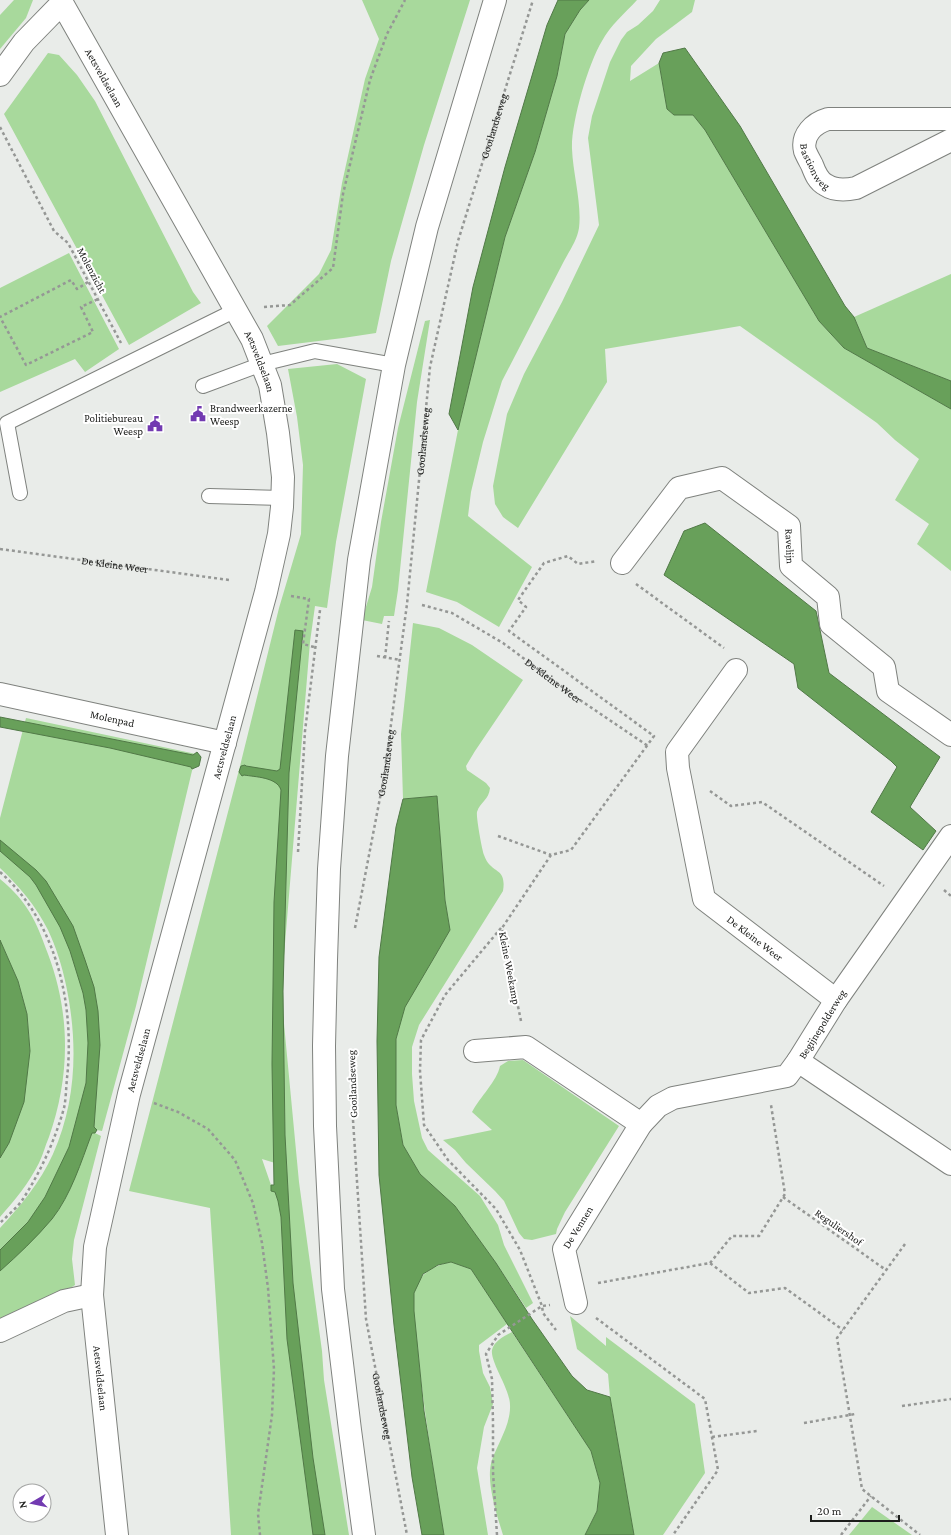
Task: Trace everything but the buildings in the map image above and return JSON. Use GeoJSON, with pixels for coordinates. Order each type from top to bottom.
{"type":"FeatureCollection","features":[{"type":"Feature","properties":{"kind":"street"},"geometry":{"type":"LineString","coordinates":[[364,1535],[333,1289],[325,1126],[324,1046],[326,960],[329,869],[337,756],[357,575],[394,365],[427,227],[495,0]]}},
{"type":"Feature","properties":{"kind":"street","name":"Aetsveldselaan"},"geometry":{"type":"LineString","coordinates":[[62,1],[252,339],[270,384],[278,432],[282,477],[279,534],[266,592],[129,1094],[95,1247],[92,1295],[118,1535]]}},
{"type":"Feature","properties":{"kind":"street"},"geometry":{"type":"LineString","coordinates":[[0,76],[24,42],[62,1]]}},
{"type":"Feature","properties":{"kind":"street","name":"Bastionweg"},"geometry":{"type":"LineString","coordinates":[[951,120],[828,119],[816,124],[807,134],[805,150],[817,179],[825,185],[835,189],[846,190],[856,188],[951,140]]}},
{"type":"Feature","properties":{"kind":"street","name":"Ravelijn"},"geometry":{"type":"LineString","coordinates":[[619,566],[679,488],[722,478],[789,526],[792,566],[828,597],[831,624],[884,667],[888,691],[951,735]]}},
{"type":"Feature","properties":{"kind":"street","name":"De Kleine Weer"},"geometry":{"type":"LineString","coordinates":[[736,670],[677,752],[678,768],[704,899],[836,1000]]}},
{"type":"Feature","properties":{"kind":"street","name":"Molenpad"},"geometry":{"type":"LineString","coordinates":[[0,694],[225,743]]}},
{"type":"Feature","properties":{"kind":"street","name":"Begijnepolderweg"},"geometry":{"type":"LineString","coordinates":[[951,836],[836,1000],[798,1060],[951,1164]]}},
{"type":"Feature","properties":{"kind":"street"},"geometry":{"type":"LineString","coordinates":[[475,1052],[526,1047],[640,1124]]}},
{"type":"Feature","properties":{"kind":"street","name":"De Vennen"},"geometry":{"type":"LineString","coordinates":[[574,1295],[564,1249],[640,1124],[658,1106],[672,1098],[787,1076],[798,1060]]}},
{"type":"Feature","properties":{"kind":"street"},"geometry":{"type":"LineString","coordinates":[[0,1331],[64,1301],[92,1295]]}},
{"type":"Feature","properties":{"kind":"lane"},"geometry":{"type":"LineString","coordinates":[[20,493],[7,423],[236,310]]}},
{"type":"Feature","properties":{"kind":"lane"},"geometry":{"type":"LineString","coordinates":[[203,386],[262,364],[315,351],[394,365]]}},
{"type":"Feature","properties":{"kind":"lane"},"geometry":{"type":"LineString","coordinates":[[209,496],[282,498]]}},
{"type":"Feature","properties":{"kind":"path"},"geometry":{"type":"LineString","coordinates":[[236,310],[290,305],[333,268],[343,194],[370,80],[387,34],[405,0]]}},
{"type":"Feature","properties":{"kind":"path","name":"Gooilandseweg"},"geometry":{"type":"LineString","coordinates":[[355,929],[384,776],[400,660],[407,604],[430,367],[458,241],[533,0]]}},
{"type":"Feature","properties":{"kind":"path","name":"Molenzicht"},"geometry":{"type":"LineString","coordinates":[[0,127],[54,231],[68,243],[130,362]]}},
{"type":"Feature","properties":{"kind":"path"},"geometry":{"type":"LineString","coordinates":[[88,282],[77,289],[71,280],[0,317],[26,365],[93,332],[81,307],[98,299]]}},
{"type":"Feature","properties":{"kind":"path","name":"De Kleine Weer"},"geometry":{"type":"LineString","coordinates":[[0,549],[229,580]]}},
{"type":"Feature","properties":{"kind":"path"},"geometry":{"type":"LineString","coordinates":[[498,836],[551,855],[571,850],[654,736],[509,632],[526,607],[518,600],[544,563],[568,556],[578,564],[604,560],[619,566],[742,661],[736,670]]}},
{"type":"Feature","properties":{"kind":"path"},"geometry":{"type":"LineString","coordinates":[[266,592],[309,599],[303,644],[314,647]]}},
{"type":"Feature","properties":{"kind":"path","name":"De Kleine Weer"},"geometry":{"type":"LineString","coordinates":[[422,605],[452,613],[503,643],[577,698],[731,806],[762,802],[886,888],[915,889]]}},
{"type":"Feature","properties":{"kind":"path"},"geometry":{"type":"LineString","coordinates":[[298,852],[305,731],[314,647],[320,610]]}},
{"type":"Feature","properties":{"kind":"path"},"geometry":{"type":"LineString","coordinates":[[385,658],[389,622]]}},
{"type":"Feature","properties":{"kind":"path"},"geometry":{"type":"LineString","coordinates":[[377,656],[400,660]]}},
{"type":"Feature","properties":{"kind":"path","name":"Kleine Weekamp"},"geometry":{"type":"LineString","coordinates":[[526,1047],[502,928],[551,855]]}},
{"type":"Feature","properties":{"kind":"path"},"geometry":{"type":"LineString","coordinates":[[0,872],[8,879],[29,904],[40,922],[50,944],[62,983],[69,1023],[69,1063],[64,1107],[48,1154],[22,1200],[0,1223]]}},
{"type":"Feature","properties":{"kind":"path"},"geometry":{"type":"LineString","coordinates":[[502,928],[445,995],[421,1040],[420,1071],[424,1125],[448,1160],[496,1209],[520,1250],[542,1306],[543,1313],[556,1330]]}},
{"type":"Feature","properties":{"kind":"path"},"geometry":{"type":"LineString","coordinates":[[574,1295],[710,1263],[732,1236],[759,1236],[785,1194],[767,1081]]}},
{"type":"Feature","properties":{"kind":"path"},"geometry":{"type":"LineString","coordinates":[[129,1094],[178,1112],[208,1129],[235,1160],[253,1203],[262,1243],[268,1288],[274,1368],[272,1415],[258,1514],[260,1535]]}},
{"type":"Feature","properties":{"kind":"path","name":"Gooilandseweg"},"geometry":{"type":"LineString","coordinates":[[353,1118],[366,1318],[407,1535]]}},
{"type":"Feature","properties":{"kind":"path","name":"Reguliershof"},"geometry":{"type":"LineString","coordinates":[[783,1197],[886,1270]]}},
{"type":"Feature","properties":{"kind":"path"},"geometry":{"type":"LineString","coordinates":[[905,1244],[837,1338],[862,1489],[920,1535]]}},
{"type":"Feature","properties":{"kind":"path"},"geometry":{"type":"LineString","coordinates":[[710,1263],[749,1293],[785,1288],[843,1330]]}},
{"type":"Feature","properties":{"kind":"path"},"geometry":{"type":"LineString","coordinates":[[574,1295],[705,1399],[718,1470],[672,1535]]}},
{"type":"Feature","properties":{"kind":"path"},"geometry":{"type":"LineString","coordinates":[[497,1535],[492,1472],[492,1379],[486,1354],[498,1335],[537,1310]]}},
{"type":"Feature","properties":{"kind":"path"},"geometry":{"type":"LineString","coordinates":[[902,1406],[951,1398]]}},
{"type":"Feature","properties":{"kind":"path"},"geometry":{"type":"LineString","coordinates":[[804,1423],[855,1414]]}},
{"type":"Feature","properties":{"kind":"path"},"geometry":{"type":"LineString","coordinates":[[712,1437],[757,1430]]}},
{"type":"Feature","properties":{"kind":"path"},"geometry":{"type":"LineString","coordinates":[[841,1535],[871,1496]]}},
{"type":"Feature","properties":{"kind":"shaded area"},"geometry":{"type":"Polygon","coordinates":[[[14,0],[33,0],[26,18],[0,49],[0,15],[14,0]]]}},
{"type":"Feature","properties":{"kind":"shaded area"},"geometry":{"type":"Polygon","coordinates":[[[362,0],[470,0],[424,145],[391,261],[376,333],[278,346],[267,326],[319,274],[331,250],[342,183],[365,79],[379,39],[362,0]]]}},
{"type":"Feature","properties":{"kind":"shaded area"},"geometry":{"type":"Polygon","coordinates":[[[558,0],[589,0],[580,10],[565,34],[557,76],[535,152],[505,237],[458,430],[449,414],[473,287],[505,167],[547,25],[558,0]]]}},
{"type":"Feature","properties":{"kind":"shaded area"},"geometry":{"type":"Polygon","coordinates":[[[589,0],[637,0],[605,35],[586,78],[577,109],[572,138],[580,219],[577,237],[502,381],[483,442],[471,492],[468,516],[532,567],[499,627],[457,602],[426,592],[458,430],[505,237],[535,152],[557,76],[565,34],[580,10],[589,0]]]}},
{"type":"Feature","properties":{"kind":"shaded area"},"geometry":{"type":"Polygon","coordinates":[[[660,0],[695,0],[692,12],[656,39],[631,66],[630,81],[659,63],[667,109],[674,115],[693,115],[705,130],[819,321],[844,348],[951,409],[951,571],[917,544],[929,524],[895,500],[919,459],[877,423],[740,326],[605,349],[607,382],[518,528],[503,517],[495,504],[493,486],[507,414],[524,374],[562,302],[599,225],[588,138],[592,116],[610,62],[621,40],[627,32],[638,25],[653,11],[660,0]]]}},
{"type":"Feature","properties":{"kind":"shaded area"},"geometry":{"type":"Polygon","coordinates":[[[685,48],[740,126],[845,306],[854,317],[867,348],[951,381],[951,409],[844,348],[819,321],[705,130],[693,115],[674,115],[667,109],[659,63],[663,53],[685,48]]]}},
{"type":"Feature","properties":{"kind":"shaded area"},"geometry":{"type":"Polygon","coordinates":[[[48,53],[59,55],[77,75],[95,101],[193,292],[201,303],[129,345],[4,114],[48,53]]]}},
{"type":"Feature","properties":{"kind":"shaded area"},"geometry":{"type":"Polygon","coordinates":[[[69,253],[119,349],[85,372],[75,359],[0,392],[0,288],[69,253]]]}},
{"type":"Feature","properties":{"kind":"shaded area"},"geometry":{"type":"Polygon","coordinates":[[[951,274],[951,381],[867,348],[854,317],[951,274]]]}},
{"type":"Feature","properties":{"kind":"shaded area"},"geometry":{"type":"Polygon","coordinates":[[[430,320],[417,402],[394,616],[384,616],[382,624],[362,620],[372,587],[381,522],[398,428],[425,321],[430,320]]]}},
{"type":"Feature","properties":{"kind":"shaded area"},"geometry":{"type":"Polygon","coordinates":[[[337,364],[366,379],[336,542],[327,608],[315,606],[310,642],[281,992],[299,1182],[322,1351],[324,1380],[349,1535],[231,1535],[210,1208],[129,1191],[240,766],[279,608],[301,534],[303,465],[297,417],[288,369],[337,364]],[[262,1159],[271,1185],[274,1185],[275,1163],[262,1159]]]}},
{"type":"Feature","properties":{"kind":"shaded area"},"geometry":{"type":"Polygon","coordinates":[[[705,523],[816,611],[829,673],[940,757],[910,807],[936,831],[923,850],[871,812],[897,767],[798,688],[794,664],[664,575],[684,531],[705,523]]]}},
{"type":"Feature","properties":{"kind":"shaded area"},"geometry":{"type":"Polygon","coordinates":[[[413,623],[439,628],[472,645],[523,680],[466,766],[467,770],[486,783],[490,788],[488,795],[477,812],[477,820],[484,855],[490,866],[501,874],[504,883],[503,891],[419,1025],[412,1047],[412,1074],[414,1101],[422,1138],[428,1150],[480,1196],[498,1225],[504,1245],[533,1303],[526,1308],[455,1206],[420,1174],[403,1145],[396,1105],[396,1039],[404,1007],[450,930],[445,900],[437,796],[403,799],[401,734],[413,623]]]}},
{"type":"Feature","properties":{"kind":"shaded area"},"geometry":{"type":"Polygon","coordinates":[[[295,630],[303,631],[289,773],[283,991],[285,1135],[293,1283],[313,1458],[325,1535],[313,1535],[287,1339],[281,1217],[275,1192],[271,1191],[271,1185],[274,1185],[272,1064],[274,902],[281,790],[275,782],[254,776],[242,776],[239,772],[241,766],[245,765],[277,771],[280,769],[295,630]]]}},
{"type":"Feature","properties":{"kind":"shaded area"},"geometry":{"type":"Polygon","coordinates":[[[0,717],[193,755],[197,752],[201,757],[199,766],[192,769],[191,767],[110,748],[0,727],[0,717]]]}},
{"type":"Feature","properties":{"kind":"shaded area"},"geometry":{"type":"Polygon","coordinates":[[[26,718],[196,754],[136,1006],[102,1131],[97,1130],[95,1133],[101,1136],[74,1240],[72,1259],[75,1285],[64,1292],[0,1321],[0,1228],[30,1193],[48,1165],[61,1134],[67,1113],[73,1071],[70,1006],[61,964],[56,950],[48,930],[33,905],[0,868],[0,818],[26,718]]]}},
{"type":"Feature","properties":{"kind":"shaded area"},"geometry":{"type":"Polygon","coordinates":[[[437,796],[445,900],[450,930],[405,1007],[396,1039],[396,1105],[403,1145],[420,1174],[455,1206],[496,1263],[532,1319],[572,1376],[587,1390],[610,1397],[634,1535],[585,1535],[597,1511],[600,1483],[591,1451],[471,1269],[451,1262],[438,1265],[423,1274],[414,1293],[414,1311],[424,1411],[444,1535],[422,1535],[412,1477],[394,1325],[379,1175],[377,1041],[379,957],[396,827],[403,799],[437,796]]]}},
{"type":"Feature","properties":{"kind":"shaded area"},"geometry":{"type":"Polygon","coordinates":[[[0,840],[36,870],[46,881],[73,926],[94,987],[98,1011],[100,1045],[94,1127],[97,1130],[95,1133],[92,1133],[75,1178],[59,1210],[33,1240],[0,1271],[0,1250],[28,1222],[45,1197],[69,1147],[86,1083],[88,1043],[86,1010],[83,993],[70,951],[60,927],[30,877],[0,851],[0,840]]]}},
{"type":"Feature","properties":{"kind":"shaded area"},"geometry":{"type":"Polygon","coordinates":[[[0,879],[10,887],[24,904],[35,922],[44,942],[56,977],[61,1000],[65,1046],[61,1092],[56,1114],[42,1157],[26,1184],[0,1217],[0,1158],[9,1143],[30,1051],[27,1014],[18,981],[0,940],[0,879]]]}},
{"type":"Feature","properties":{"kind":"shaded area"},"geometry":{"type":"Polygon","coordinates":[[[0,940],[18,981],[27,1014],[30,1051],[24,1102],[9,1143],[0,1158],[0,940]]]}},
{"type":"Feature","properties":{"kind":"shaded area"},"geometry":{"type":"Polygon","coordinates":[[[523,1060],[619,1126],[565,1212],[556,1234],[532,1240],[524,1239],[519,1233],[504,1201],[455,1150],[443,1140],[492,1130],[472,1112],[492,1083],[500,1066],[508,1061],[523,1060]]]}},
{"type":"Feature","properties":{"kind":"shaded area"},"geometry":{"type":"Polygon","coordinates":[[[451,1262],[471,1269],[507,1324],[479,1345],[483,1373],[490,1387],[493,1404],[484,1427],[477,1468],[488,1535],[444,1535],[426,1420],[414,1322],[413,1299],[416,1286],[423,1275],[433,1268],[451,1262]]]}},
{"type":"Feature","properties":{"kind":"shaded area"},"geometry":{"type":"Polygon","coordinates":[[[570,1316],[606,1346],[606,1337],[695,1404],[705,1473],[663,1535],[634,1535],[610,1397],[608,1374],[577,1349],[570,1316]]]}},
{"type":"Feature","properties":{"kind":"shaded area"},"geometry":{"type":"Polygon","coordinates":[[[512,1332],[591,1451],[600,1483],[597,1511],[585,1535],[503,1535],[493,1498],[490,1468],[506,1426],[510,1412],[510,1405],[507,1391],[492,1355],[492,1350],[497,1341],[512,1332]]]}},
{"type":"Feature","properties":{"kind":"shaded area"},"geometry":{"type":"Polygon","coordinates":[[[872,1507],[912,1535],[849,1535],[872,1507]]]}},
{"type":"Feature","properties":{"kind":"place","name":"Brandweerkazerne Weesp"},"geometry":{"type":"Point","coordinates":[198,414]}},
{"type":"Feature","properties":{"kind":"place","name":"Politiebureau Weesp"},"geometry":{"type":"Point","coordinates":[155,424]}}]}
